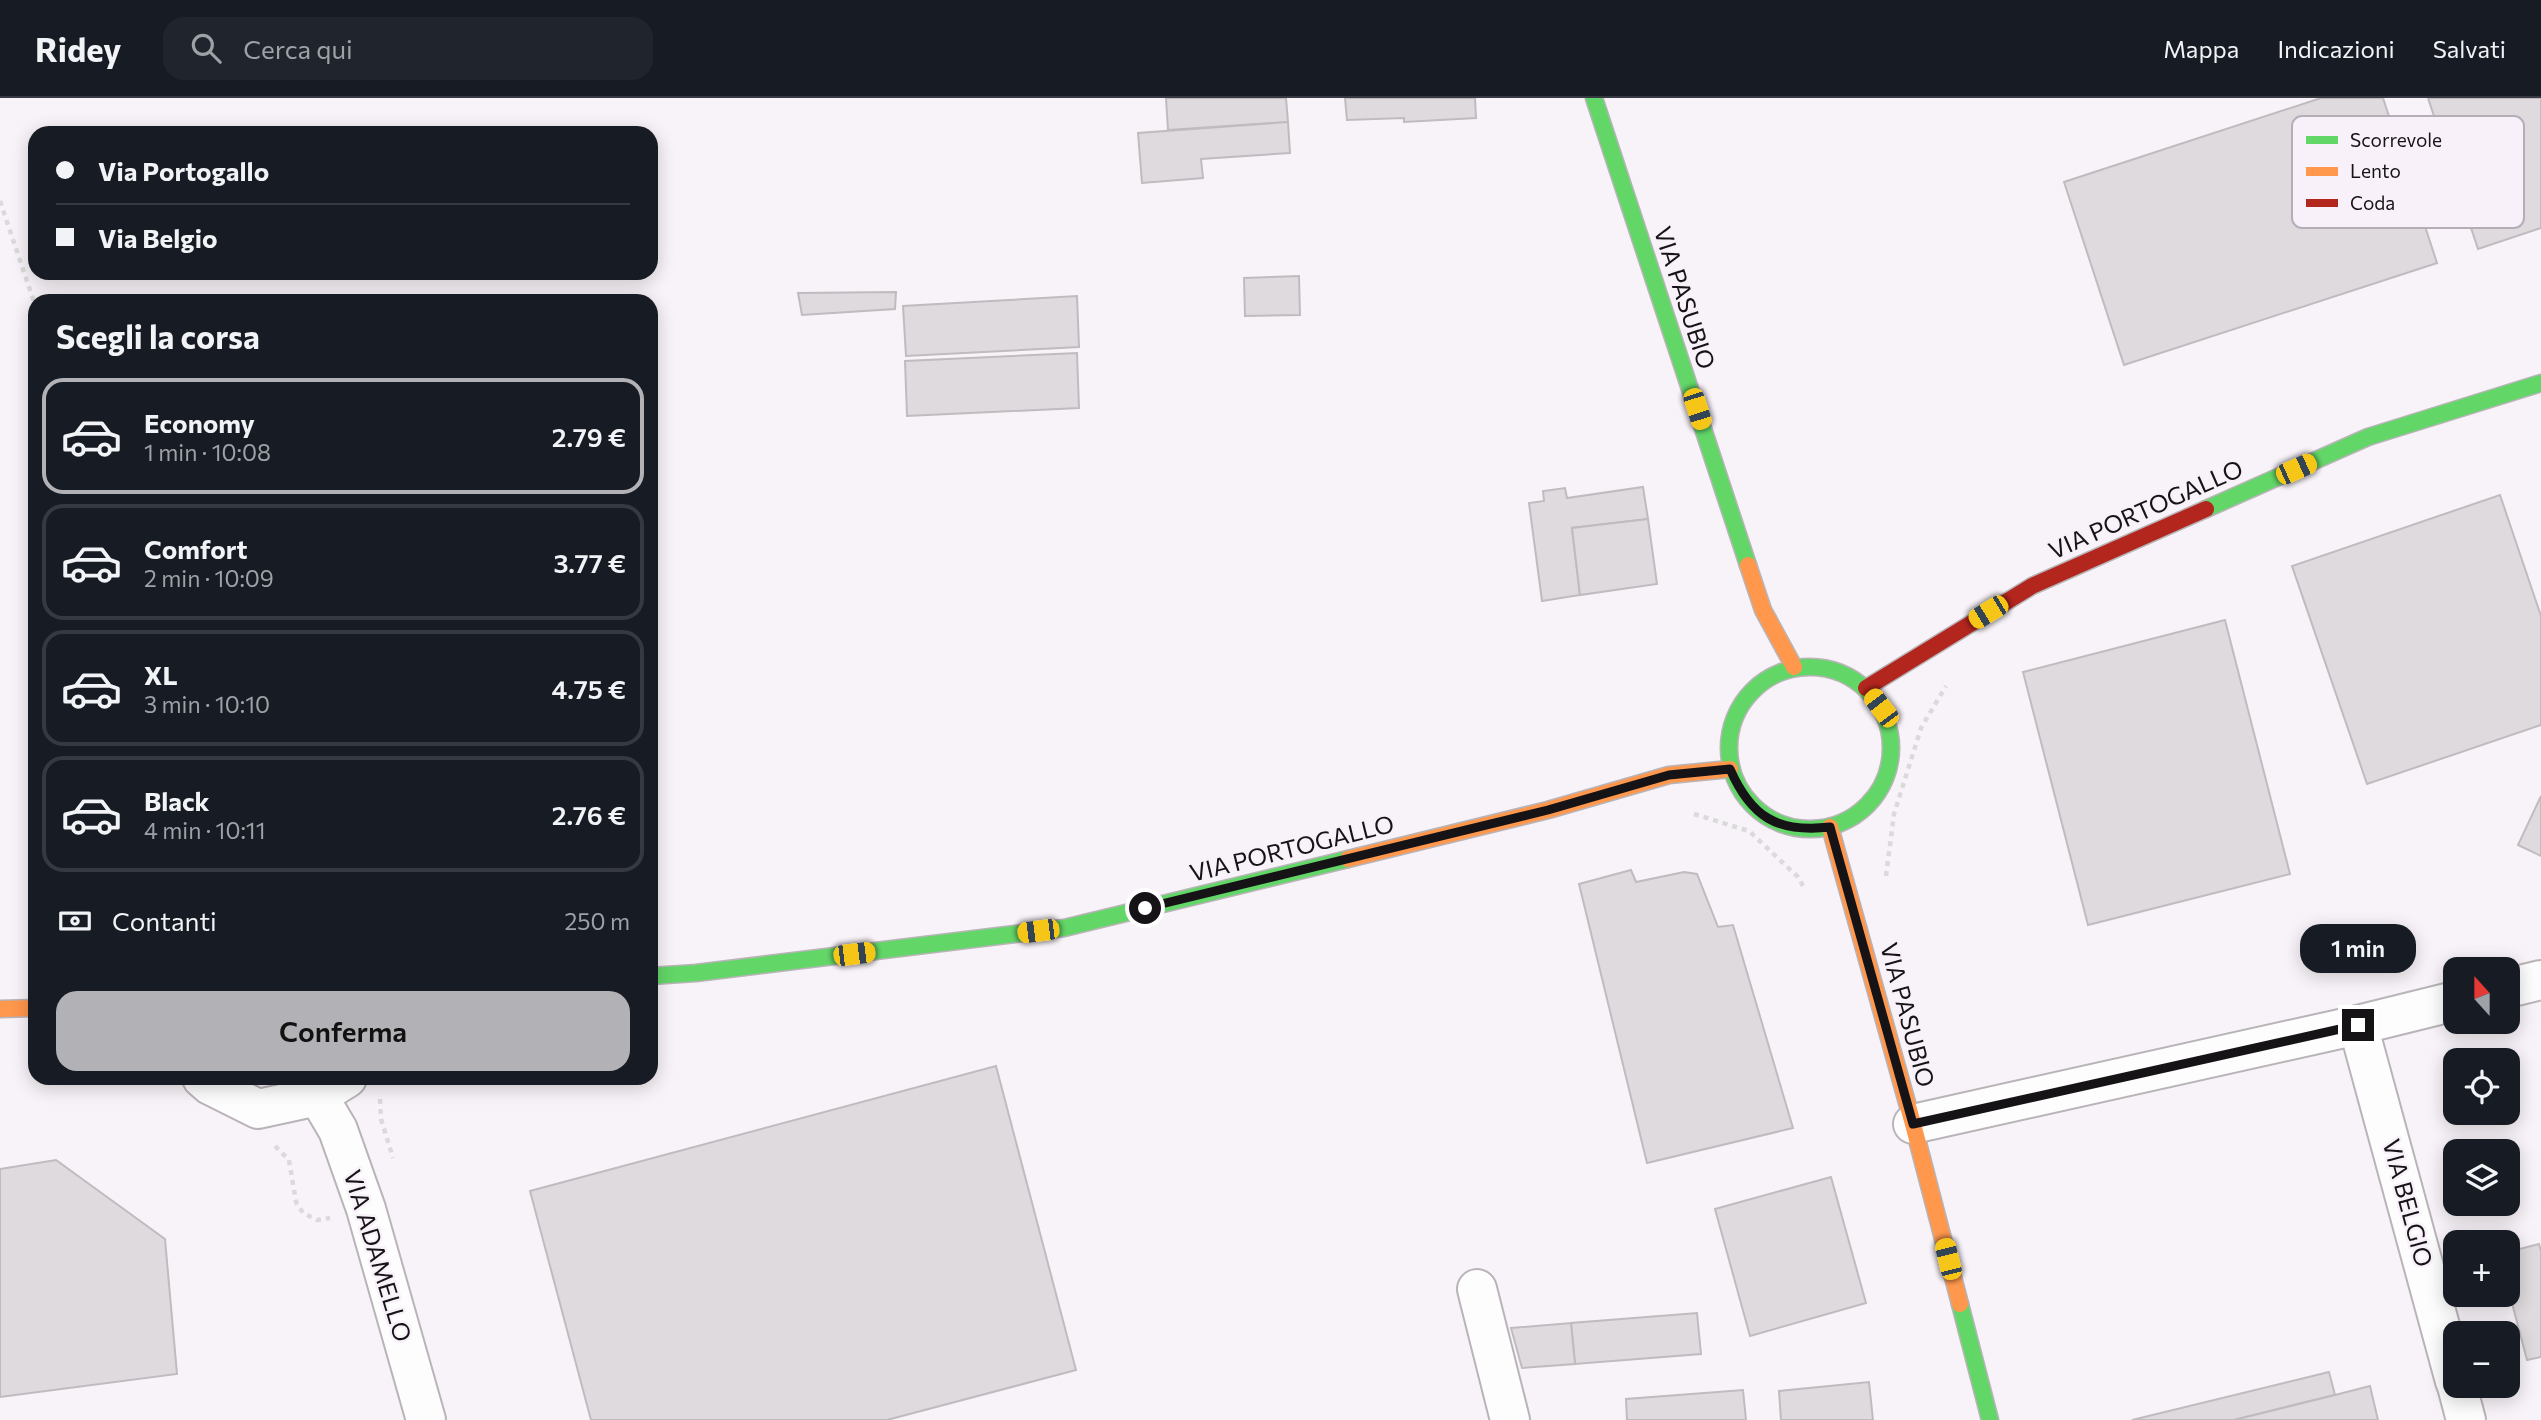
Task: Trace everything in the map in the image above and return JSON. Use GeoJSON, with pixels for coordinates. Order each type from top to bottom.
{"type":"FeatureCollection","features":[{"type":"Feature","properties":{"kind":"main road","name":"VIA PASUBIO"},"geometry":{"type":"LineString","coordinates":[[1594,98],[1763,610],[1794,667]]}},
{"type":"Feature","properties":{"kind":"main road","name":"VIA PORTOGALLO"},"geometry":{"type":"LineString","coordinates":[[1866,688],[2032,586],[2368,437],[2541,383]]}},
{"type":"Feature","properties":{"kind":"main road"},"geometry":{"type":"LineString","coordinates":[[1820,666],[1845,674],[1866,688],[1881,708],[1890,731],[1891,756],[1885,780],[1872,801],[1853,817],[1830,827],[1804,830],[1780,824],[1758,811],[1740,792],[1730,769],[1728,742],[1734,716],[1748,693],[1769,676],[1794,667],[1820,666]]}},
{"type":"Feature","properties":{"kind":"main road","name":"VIA PORTOGALLO"},"geometry":{"type":"LineString","coordinates":[[658,976],[1065,928],[1548,810],[1669,775],[1730,769]]}},
{"type":"Feature","properties":{"kind":"main road","name":"VIA PASUBIO"},"geometry":{"type":"LineString","coordinates":[[1830,827],[1913,1124],[1990,1420]]}},
{"type":"Feature","properties":{"kind":"main road"},"geometry":{"type":"LineString","coordinates":[[0,1009],[28,1007]]}},
{"type":"Feature","properties":{"kind":"street"},"geometry":{"type":"LineString","coordinates":[[2520,985],[2541,980]]}},
{"type":"Feature","properties":{"kind":"street"},"geometry":{"type":"LineString","coordinates":[[1913,1124],[2443,1004]]}},
{"type":"Feature","properties":{"kind":"street","name":"VIA BELGIO"},"geometry":{"type":"LineString","coordinates":[[2358,1025],[2443,1336]]}},
{"type":"Feature","properties":{"kind":"street"},"geometry":{"type":"LineString","coordinates":[[210,1085],[258,1109],[332,1087]]}},
{"type":"Feature","properties":{"kind":"street","name":"VIA ADAMELLO"},"geometry":{"type":"LineString","coordinates":[[332,1087],[338,1130],[366,1209],[426,1420]]}},
{"type":"Feature","properties":{"kind":"street"},"geometry":{"type":"LineString","coordinates":[[1477,1289],[1510,1420]]}},
{"type":"Feature","properties":{"kind":"street","name":"VIA BELGIO"},"geometry":{"type":"LineString","coordinates":[[2460,1398],[2466,1420]]}},
{"type":"Feature","properties":{"kind":"path"},"geometry":{"type":"LineString","coordinates":[[0,201],[31,294]]}},
{"type":"Feature","properties":{"kind":"building"},"geometry":{"type":"Polygon","coordinates":[[[1166,98],[1286,98],[1288,122],[1168,130],[1166,98]]]}},
{"type":"Feature","properties":{"kind":"building"},"geometry":{"type":"Polygon","coordinates":[[[1345,98],[1475,98],[1476,118],[1404,122],[1404,118],[1347,120],[1345,98]]]}},
{"type":"Feature","properties":{"kind":"building"},"geometry":{"type":"Polygon","coordinates":[[[2321,98],[2383,98],[2389,116],[2292,116],[2292,228],[2426,228],[2437,263],[2124,365],[2064,182],[2321,98]]]}},
{"type":"Feature","properties":{"kind":"building"},"geometry":{"type":"Polygon","coordinates":[[[2428,98],[2541,98],[2541,228],[2478,249],[2471,228],[2524,228],[2524,116],[2434,116],[2428,98]]]}},
{"type":"Feature","properties":{"kind":"building"},"geometry":{"type":"Polygon","coordinates":[[[1288,122],[1290,153],[1201,159],[1203,178],[1142,183],[1138,133],[1288,122]]]}},
{"type":"Feature","properties":{"kind":"building"},"geometry":{"type":"Polygon","coordinates":[[[1299,276],[1300,315],[1245,316],[1244,278],[1299,276]]]}},
{"type":"Feature","properties":{"kind":"building"},"geometry":{"type":"Polygon","coordinates":[[[896,292],[895,309],[802,315],[798,293],[896,292]]]}},
{"type":"Feature","properties":{"kind":"building"},"geometry":{"type":"Polygon","coordinates":[[[1077,296],[1079,347],[906,356],[903,306],[1077,296]]]}},
{"type":"Feature","properties":{"kind":"building"},"geometry":{"type":"Polygon","coordinates":[[[1077,353],[1079,408],[907,416],[905,361],[1077,353]]]}},
{"type":"Feature","properties":{"kind":"building"},"geometry":{"type":"Polygon","coordinates":[[[1643,487],[1648,519],[1572,528],[1580,595],[1542,601],[1529,503],[1544,501],[1543,491],[1565,488],[1567,498],[1643,487]]]}},
{"type":"Feature","properties":{"kind":"building"},"geometry":{"type":"Polygon","coordinates":[[[2500,495],[2541,616],[2541,725],[2367,784],[2292,566],[2500,495]]]}},
{"type":"Feature","properties":{"kind":"building"},"geometry":{"type":"Polygon","coordinates":[[[1648,519],[1657,584],[1580,595],[1572,528],[1648,519]]]}},
{"type":"Feature","properties":{"kind":"building"},"geometry":{"type":"Polygon","coordinates":[[[2225,620],[2290,874],[2088,925],[2023,672],[2225,620]]]}},
{"type":"Feature","properties":{"kind":"building"},"geometry":{"type":"Polygon","coordinates":[[[2541,796],[2541,856],[2518,845],[2541,796]]]}},
{"type":"Feature","properties":{"kind":"building"},"geometry":{"type":"Polygon","coordinates":[[[1631,870],[1636,882],[1684,872],[1697,874],[1718,927],[1733,925],[1793,1128],[1647,1163],[1579,884],[1631,870]]]}},
{"type":"Feature","properties":{"kind":"building"},"geometry":{"type":"Polygon","coordinates":[[[996,1066],[1076,1370],[887,1420],[591,1420],[530,1191],[996,1066]]]}},
{"type":"Feature","properties":{"kind":"building"},"geometry":{"type":"Polygon","coordinates":[[[56,1160],[165,1239],[177,1374],[0,1397],[0,1169],[56,1160]]]}},
{"type":"Feature","properties":{"kind":"building"},"geometry":{"type":"Polygon","coordinates":[[[1831,1177],[1866,1303],[1750,1336],[1715,1209],[1831,1177]]]}},
{"type":"Feature","properties":{"kind":"building"},"geometry":{"type":"Polygon","coordinates":[[[2539,1244],[2541,1251],[2541,1357],[2527,1360],[2520,1333],[2520,1321],[2517,1321],[2513,1307],[2520,1307],[2520,1249],[2539,1244]]]}},
{"type":"Feature","properties":{"kind":"building"},"geometry":{"type":"Polygon","coordinates":[[[1697,1313],[1701,1354],[1575,1364],[1571,1323],[1697,1313]]]}},
{"type":"Feature","properties":{"kind":"building"},"geometry":{"type":"Polygon","coordinates":[[[1571,1323],[1575,1364],[1522,1368],[1511,1328],[1571,1323]]]}},
{"type":"Feature","properties":{"kind":"building"},"geometry":{"type":"Polygon","coordinates":[[[2329,1372],[2335,1395],[2234,1420],[2132,1420],[2329,1372]]]}},
{"type":"Feature","properties":{"kind":"building"},"geometry":{"type":"Polygon","coordinates":[[[1869,1382],[1873,1420],[1781,1420],[1779,1391],[1869,1382]]]}},
{"type":"Feature","properties":{"kind":"building"},"geometry":{"type":"Polygon","coordinates":[[[2370,1386],[2378,1420],[2234,1420],[2335,1395],[2370,1386]]]}},
{"type":"Feature","properties":{"kind":"building"},"geometry":{"type":"Polygon","coordinates":[[[1743,1390],[1746,1420],[1627,1420],[1626,1399],[1743,1390]]]}},
{"type":"Feature","properties":{"kind":"traffic: fast"},"geometry":{"type":"LineString","coordinates":[[1594,98],[1748,565]]}},
{"type":"Feature","properties":{"kind":"traffic: fast"},"geometry":{"type":"LineString","coordinates":[[2206,509],[2368,437],[2541,383]]}},
{"type":"Feature","properties":{"kind":"traffic: fast"},"geometry":{"type":"LineString","coordinates":[[1810,667],[1841,673],[1868,690],[1885,717],[1891,748],[1885,779],[1868,806],[1841,823],[1810,829],[1779,823],[1752,806],[1735,779],[1729,748],[1735,717],[1752,690],[1779,673],[1810,667]]}},
{"type":"Feature","properties":{"kind":"traffic: fast"},"geometry":{"type":"LineString","coordinates":[[658,976],[1064,928],[1348,859]]}},
{"type":"Feature","properties":{"kind":"traffic: fast"},"geometry":{"type":"LineString","coordinates":[[1960,1304],[1990,1420]]}},
{"type":"Feature","properties":{"kind":"traffic: slow"},"geometry":{"type":"LineString","coordinates":[[1748,565],[1763,610],[1794,667]]}},
{"type":"Feature","properties":{"kind":"traffic: slow"},"geometry":{"type":"LineString","coordinates":[[1348,859],[1548,810],[1669,775],[1730,769]]}},
{"type":"Feature","properties":{"kind":"traffic: slow"},"geometry":{"type":"LineString","coordinates":[[1830,827],[1960,1304]]}},
{"type":"Feature","properties":{"kind":"traffic: slow"},"geometry":{"type":"LineString","coordinates":[[0,1009],[28,1008]]}},
{"type":"Feature","properties":{"kind":"traffic: jam"},"geometry":{"type":"LineString","coordinates":[[1866,688],[2032,586],[2206,509]]}},
{"type":"Feature","properties":{"kind":"route"},"geometry":{"type":"LineString","coordinates":[[1145,908],[1548,810],[1669,775],[1730,769],[1740,792],[1758,811],[1780,824],[1804,830],[1830,827],[1913,1124],[2358,1025]]}}]}
